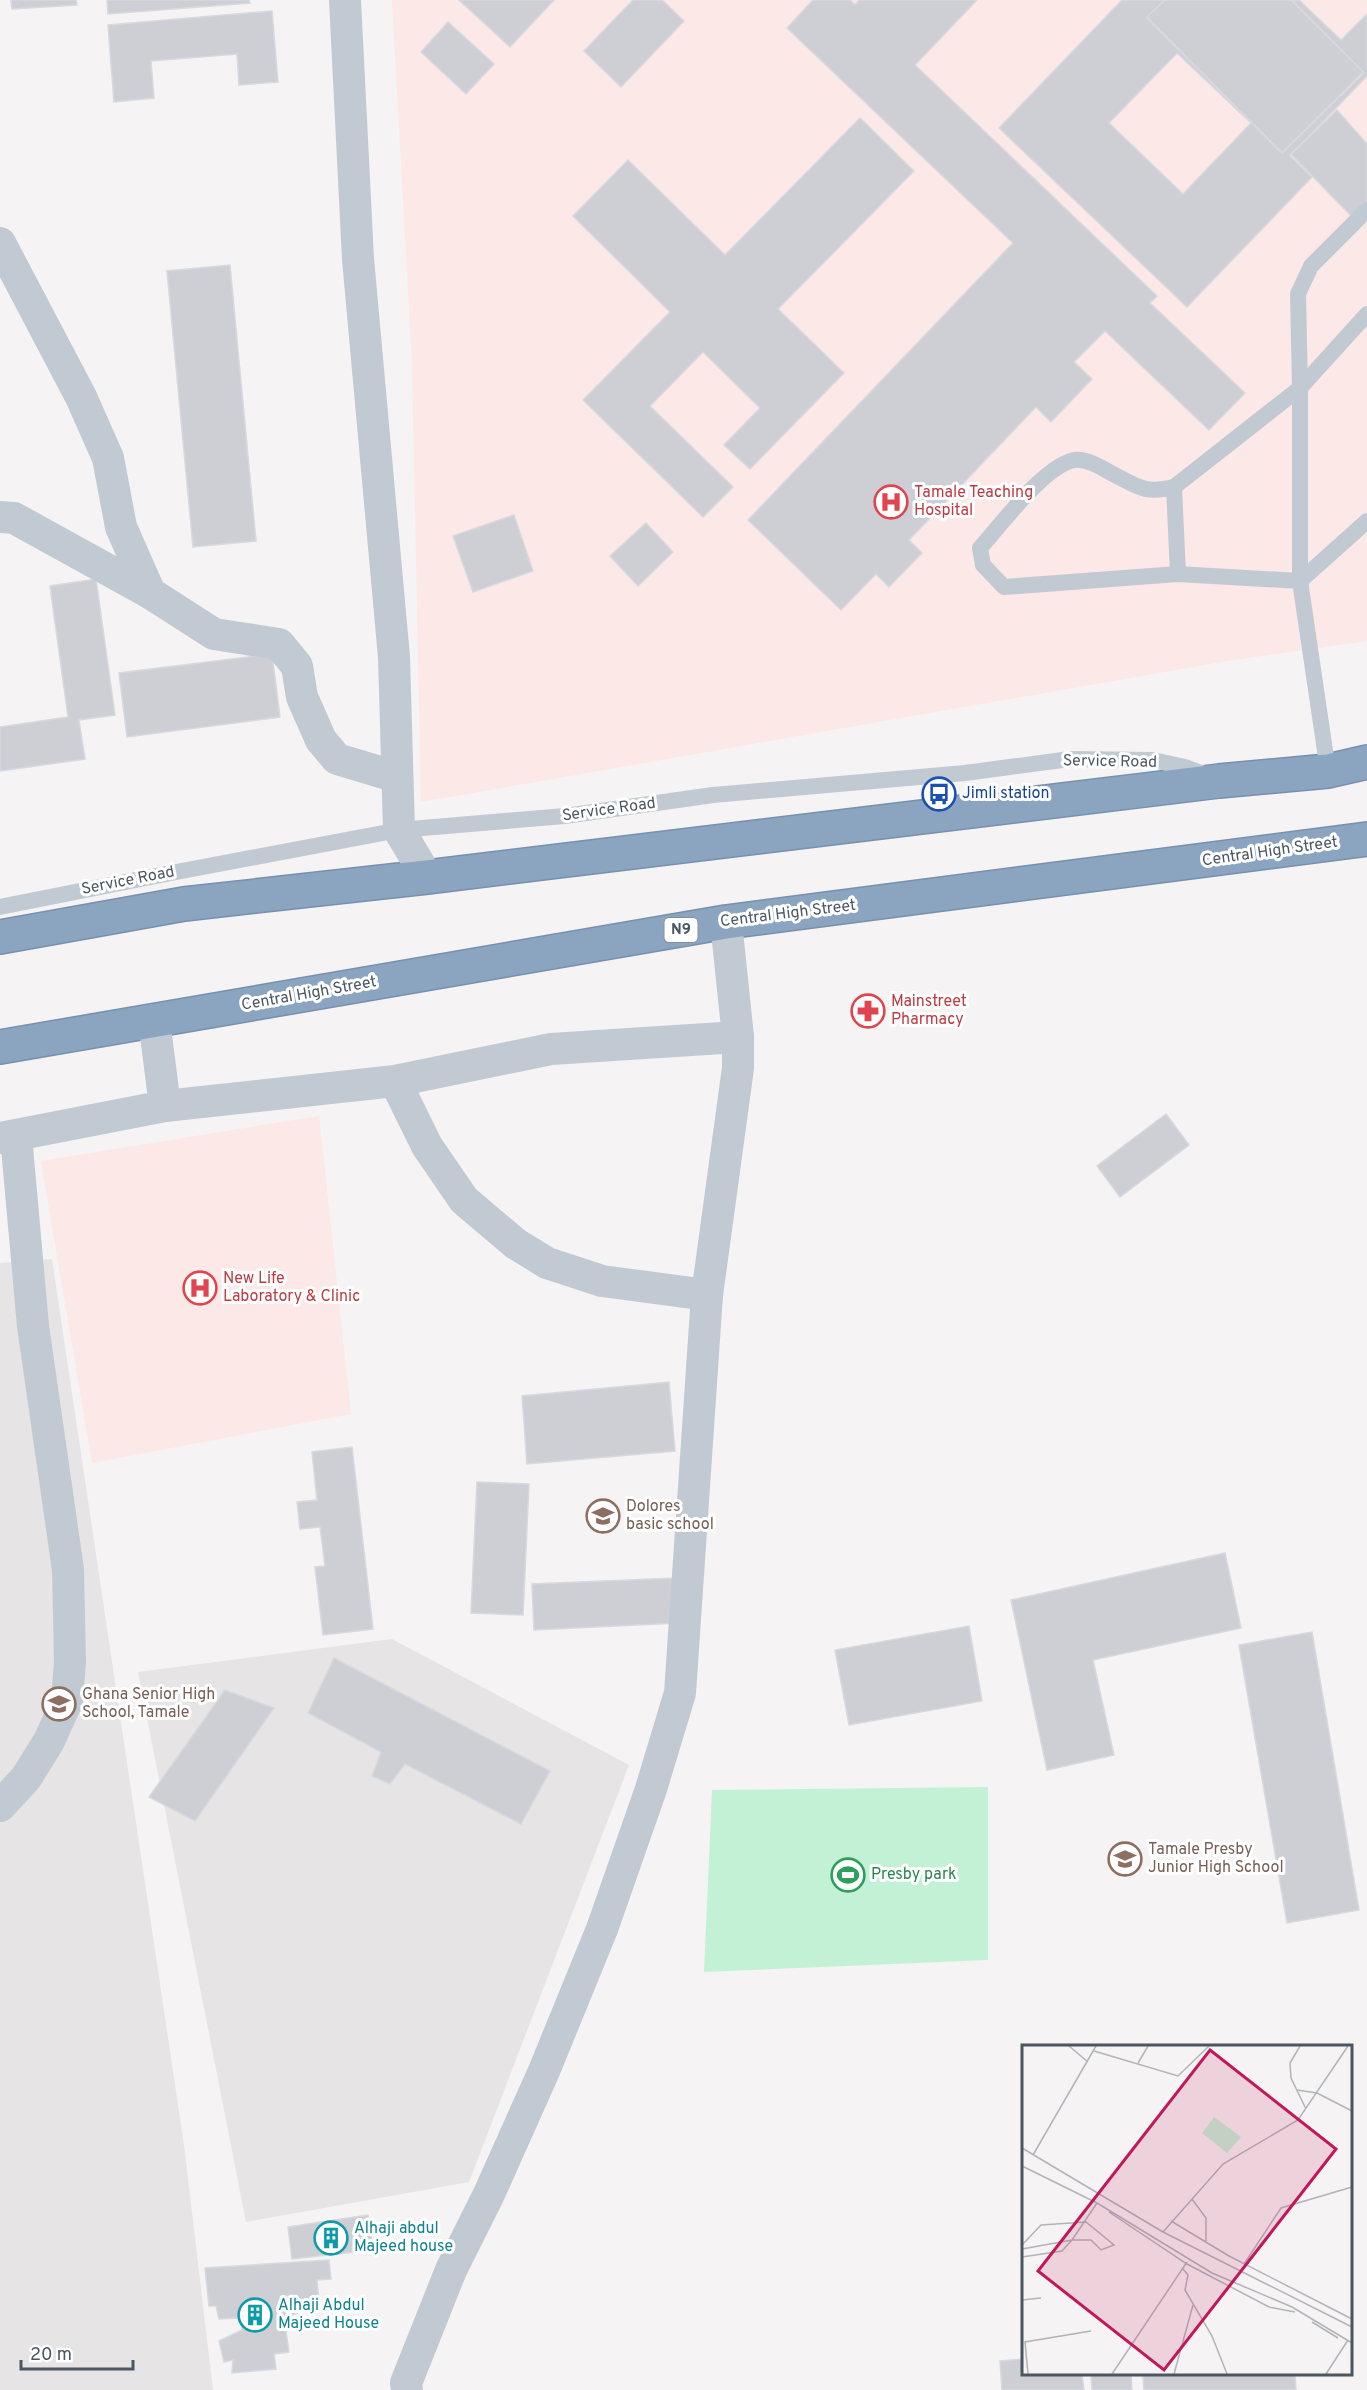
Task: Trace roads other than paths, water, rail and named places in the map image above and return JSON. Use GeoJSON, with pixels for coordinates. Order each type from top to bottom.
{"type":"FeatureCollection","features":[{"type":"Feature","properties":{"kind":"highway"},"geometry":{"type":"LineString","coordinates":[[0,937],[184,904],[427,877],[1219,780],[1328,771],[1367,762]]}},
{"type":"Feature","properties":{"kind":"highway","name":"Central High Street"},"geometry":{"type":"LineString","coordinates":[[0,1047],[726,922],[1367,839]]}},
{"type":"Feature","properties":{"kind":"street"},"geometry":{"type":"LineString","coordinates":[[345,0],[358,259],[394,657],[399,831],[427,877]]}},
{"type":"Feature","properties":{"kind":"street"},"geometry":{"type":"LineString","coordinates":[[0,243],[81,397],[108,458],[121,527],[150,593]]}},
{"type":"Feature","properties":{"kind":"street"},"geometry":{"type":"LineString","coordinates":[[0,517],[14,518],[150,593],[214,634],[279,644],[297,666],[302,697],[321,740],[337,759],[398,777]]}},
{"type":"Feature","properties":{"kind":"street"},"geometry":{"type":"LineString","coordinates":[[407,2390],[406,2383],[451,2270],[489,2194],[544,2071],[602,1929],[651,1789],[680,1693],[707,1295],[738,1068],[738,1037],[726,922]]}},
{"type":"Feature","properties":{"kind":"street"},"geometry":{"type":"LineString","coordinates":[[154,1020],[165,1106]]}},
{"type":"Feature","properties":{"kind":"street"},"geometry":{"type":"LineString","coordinates":[[0,1806],[26,1778],[49,1741],[67,1701],[70,1661],[68,1570],[8,1137],[165,1106],[395,1081],[551,1049],[738,1037]]}},
{"type":"Feature","properties":{"kind":"street"},"geometry":{"type":"LineString","coordinates":[[395,1081],[427,1146],[464,1200],[516,1244],[547,1263],[602,1281],[707,1295]]}},
{"type":"Feature","properties":{"kind":"lane"},"geometry":{"type":"LineString","coordinates":[[1328,771],[1300,580],[1298,294],[1311,266],[1367,210]]}},
{"type":"Feature","properties":{"kind":"lane"},"geometry":{"type":"LineString","coordinates":[[1367,314],[1300,388],[1174,487],[1154,492],[1134,485],[1094,464],[1075,460],[1050,471],[980,548],[982,565],[1004,587],[1178,574],[1300,580],[1367,521]]}},
{"type":"Feature","properties":{"kind":"lane"},"geometry":{"type":"LineString","coordinates":[[1174,487],[1178,574]]}},
{"type":"Feature","properties":{"kind":"lane","name":"Service Road"},"geometry":{"type":"LineString","coordinates":[[0,907],[399,831],[565,816],[713,795],[965,773],[1070,759],[1153,760],[1185,766],[1219,780]]}},
{"type":"Feature","properties":{"kind":"place","name":"Tamale Teaching Hospital"},"geometry":{"type":"Point","coordinates":[891,502]}},
{"type":"Feature","properties":{"kind":"place","name":"Jimli station"},"geometry":{"type":"Point","coordinates":[939,794]}},
{"type":"Feature","properties":{"kind":"place","name":"Mainstreet Pharmacy"},"geometry":{"type":"Point","coordinates":[868,1011]}},
{"type":"Feature","properties":{"kind":"place","name":"New Life Laboratory & Clinic"},"geometry":{"type":"Point","coordinates":[200,1288]}},
{"type":"Feature","properties":{"kind":"place","name":"Dolores basic school"},"geometry":{"type":"Point","coordinates":[603,1516]}},
{"type":"Feature","properties":{"kind":"place","name":"Ghana Senior High School, Tamale"},"geometry":{"type":"Point","coordinates":[59,1704]}},
{"type":"Feature","properties":{"kind":"place","name":"Tamale Presby Junior High School"},"geometry":{"type":"Point","coordinates":[1125,1859]}},
{"type":"Feature","properties":{"kind":"place","name":"Presby park"},"geometry":{"type":"Point","coordinates":[848,1875]}},
{"type":"Feature","properties":{"kind":"place","name":"Alhaji abdul Majeed house"},"geometry":{"type":"Point","coordinates":[331,2238]}},
{"type":"Feature","properties":{"kind":"place","name":"Alhaji Abdul Majeed House"},"geometry":{"type":"Point","coordinates":[255,2315]}}]}
